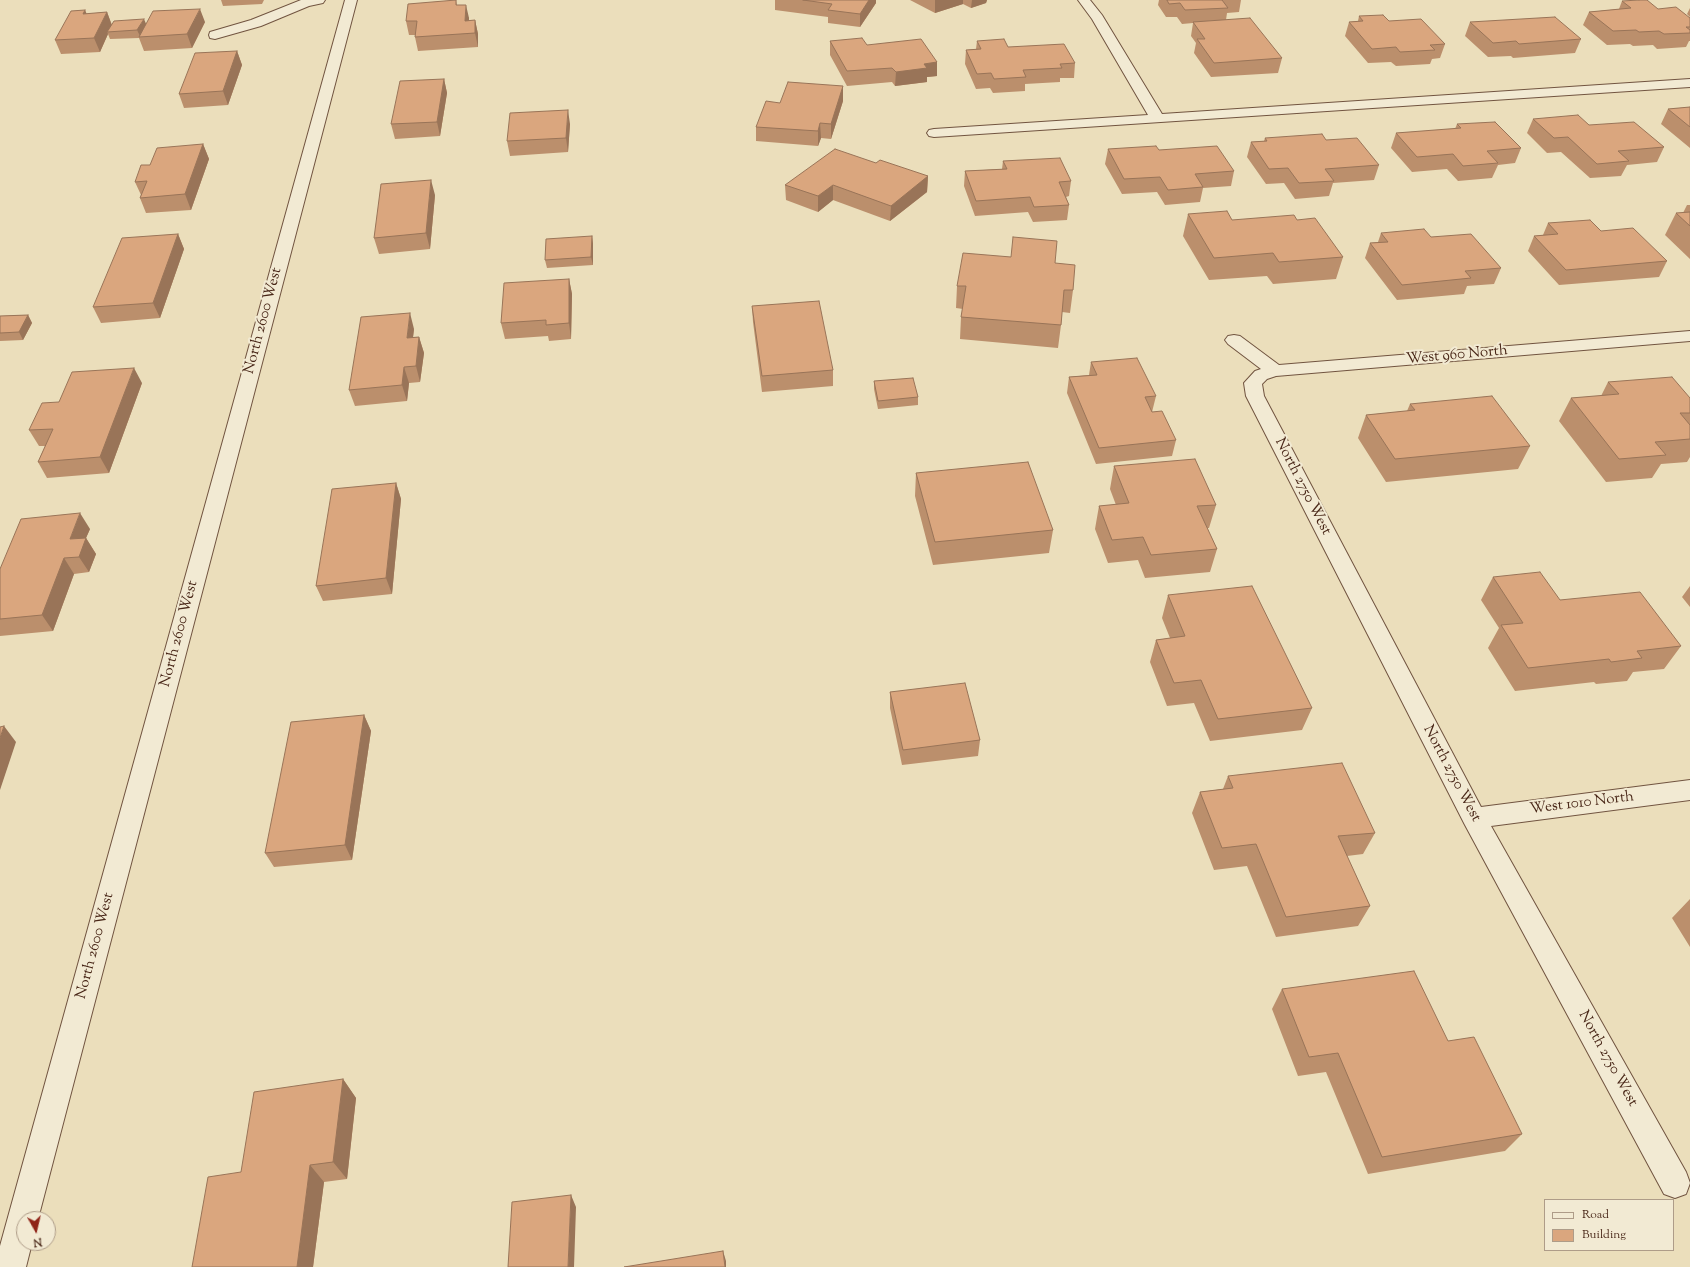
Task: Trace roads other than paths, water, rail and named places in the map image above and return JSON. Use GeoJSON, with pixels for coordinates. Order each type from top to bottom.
{"type":"FeatureCollection","features":[{"type":"Feature","properties":{"kind":"street"},"geometry":{"type":"LineString","coordinates":[[215,35],[256,23],[305,3],[319,0]]}},
{"type":"Feature","properties":{"kind":"street","name":"North 2600 West"},"geometry":{"type":"LineString","coordinates":[[10,1267],[350,0]]}},
{"type":"Feature","properties":{"kind":"street"},"geometry":{"type":"LineString","coordinates":[[1084,0],[1098,18],[1157,118]]}},
{"type":"Feature","properties":{"kind":"street"},"geometry":{"type":"LineString","coordinates":[[934,133],[1690,83]]}},
{"type":"Feature","properties":{"kind":"street","name":"West 960 North"},"geometry":{"type":"LineString","coordinates":[[1275,371],[1690,336]]}},
{"type":"Feature","properties":{"kind":"street"},"geometry":{"type":"LineString","coordinates":[[1234,340],[1275,371]]}},
{"type":"Feature","properties":{"kind":"street","name":"North 2750 West"},"geometry":{"type":"LineString","coordinates":[[1275,371],[1261,375],[1253,383],[1255,396],[1474,818],[1675,1183]]}},
{"type":"Feature","properties":{"kind":"street","name":"West 1010 North"},"geometry":{"type":"LineString","coordinates":[[1474,818],[1690,790]]}}]}
